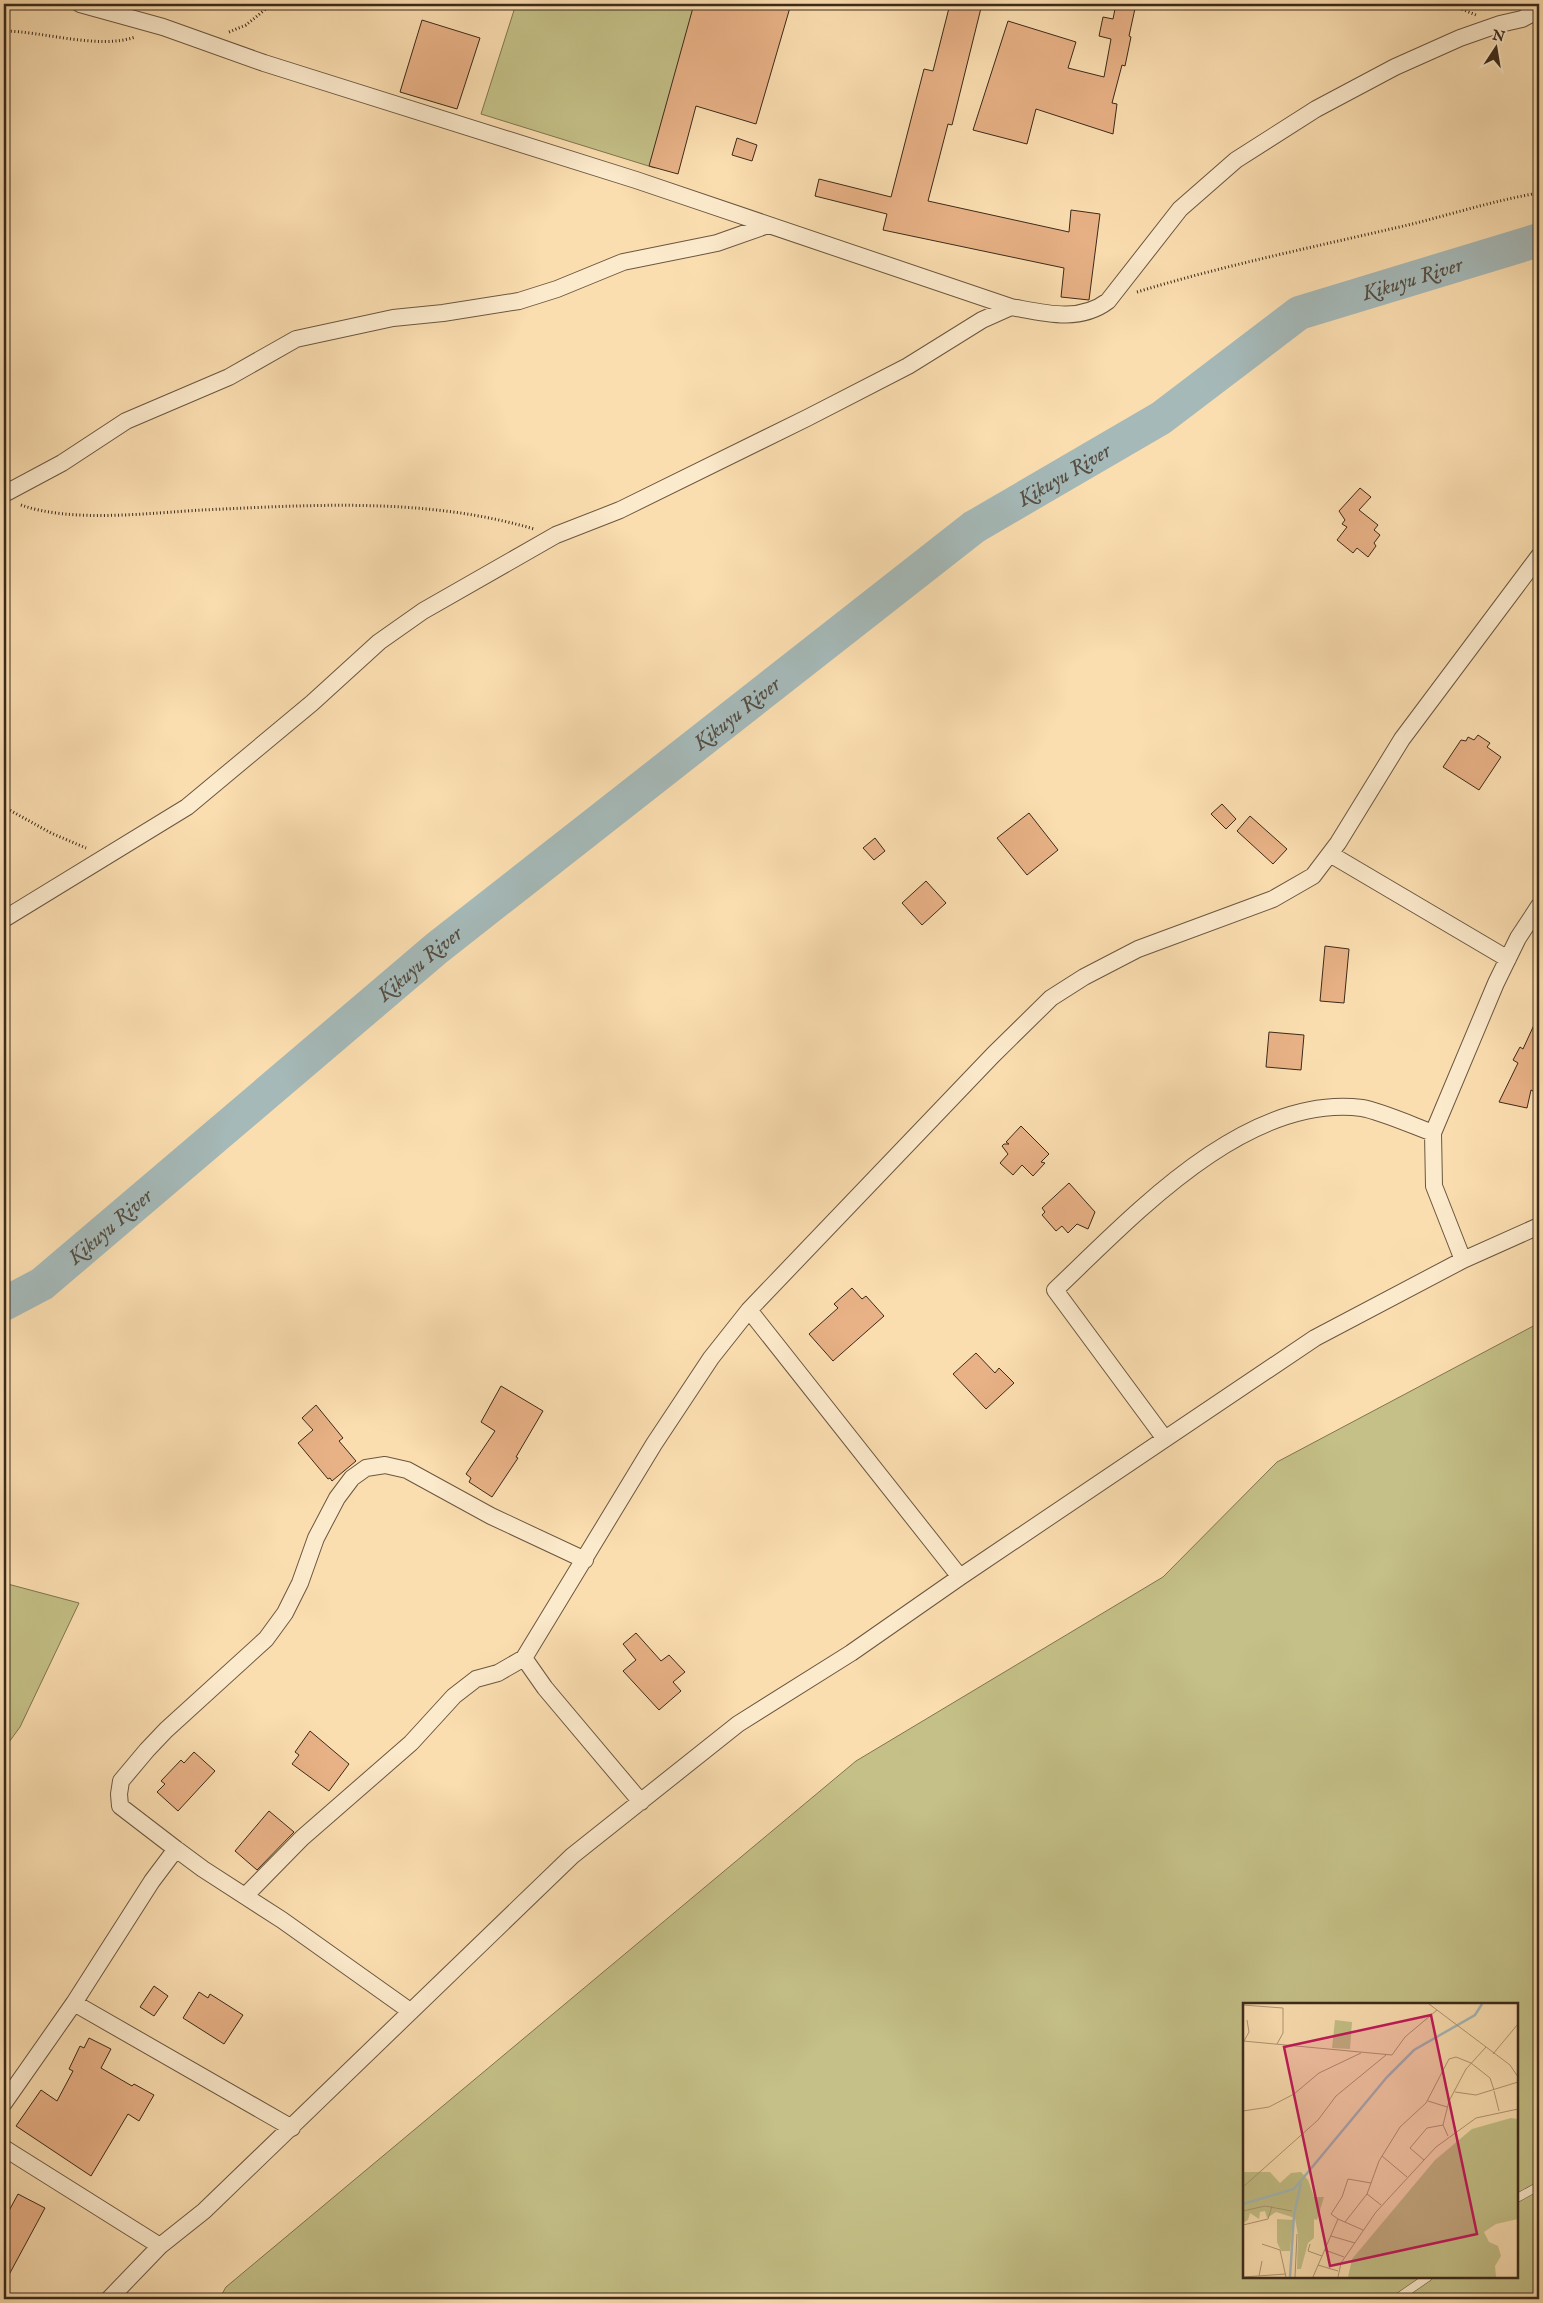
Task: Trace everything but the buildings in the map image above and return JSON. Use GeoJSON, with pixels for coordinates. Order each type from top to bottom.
{"type":"FeatureCollection","features":[{"type":"Feature","properties":{"kind":"street"},"geometry":{"type":"LineString","coordinates":[[80,4],[163,27],[264,63],[636,180],[1011,307],[1067,316],[1098,309],[1108,301],[1180,209],[1236,160],[1316,109],[1395,67],[1460,38],[1500,24],[1522,19],[1539,10]]}},
{"type":"Feature","properties":{"kind":"street"},"geometry":{"type":"LineString","coordinates":[[4,494],[62,463],[126,421],[228,377],[296,339],[393,318],[443,313],[519,301],[557,289],[623,262],[717,243],[768,225]]}},
{"type":"Feature","properties":{"kind":"street"},"geometry":{"type":"LineString","coordinates":[[4,919],[187,807],[312,703],[379,642],[423,611],[556,535],[620,510],[807,418],[908,366],[982,320],[1011,307]]}},
{"type":"Feature","properties":{"kind":"street"},"geometry":{"type":"LineString","coordinates":[[245,1896],[302,1838],[411,1743],[454,1696],[476,1679],[498,1673],[524,1658],[654,1444],[711,1358],[749,1310],[993,1055],[1052,998],[1084,977],[1138,949],[1273,899],[1313,876],[1338,843],[1402,738],[1539,556]]}},
{"type":"Feature","properties":{"kind":"street"},"geometry":{"type":"LineString","coordinates":[[1330,854],[1508,959]]}},
{"type":"Feature","properties":{"kind":"street"},"geometry":{"type":"LineString","coordinates":[[1463,1260],[1434,1186],[1434,1133],[1508,959],[1518,938],[1539,906]]}},
{"type":"Feature","properties":{"kind":"street"},"geometry":{"type":"LineString","coordinates":[[1165,1439],[1055,1290],[1137,1212],[1204,1158],[1264,1123],[1324,1106],[1363,1108],[1434,1133]]}},
{"type":"Feature","properties":{"kind":"street"},"geometry":{"type":"LineString","coordinates":[[108,2299],[160,2246],[204,2211],[292,2128],[410,2011],[572,1856],[738,1724],[851,1653],[960,1577],[1315,1338],[1463,1260],[1539,1226]]}},
{"type":"Feature","properties":{"kind":"street"},"geometry":{"type":"LineString","coordinates":[[749,1310],[960,1577]]}},
{"type":"Feature","properties":{"kind":"street"},"geometry":{"type":"LineString","coordinates":[[410,2011],[282,1920],[176,1850],[120,1806],[121,1781],[166,1730],[266,1639],[285,1613],[300,1582],[316,1538],[337,1498],[352,1478],[366,1468],[385,1465],[407,1470],[491,1516],[585,1560]]}},
{"type":"Feature","properties":{"kind":"street"},"geometry":{"type":"LineString","coordinates":[[524,1658],[545,1688],[641,1802]]}},
{"type":"Feature","properties":{"kind":"street"},"geometry":{"type":"LineString","coordinates":[[4,2104],[74,2003],[152,1881],[176,1850]]}},
{"type":"Feature","properties":{"kind":"street"},"geometry":{"type":"LineString","coordinates":[[74,2003],[292,2128]]}},
{"type":"Feature","properties":{"kind":"street"},"geometry":{"type":"LineString","coordinates":[[4,2148],[160,2246]]}},
{"type":"Feature","properties":{"kind":"lane"},"geometry":{"type":"LineString","coordinates":[[1518,2197],[1539,2186]]}},
{"type":"Feature","properties":{"kind":"lane"},"geometry":{"type":"LineString","coordinates":[[1396,2299],[1427,2278]]}},
{"type":"Feature","properties":{"kind":"path"},"geometry":{"type":"LineString","coordinates":[[202,40],[246,26],[272,4]]}},
{"type":"Feature","properties":{"kind":"path"},"geometry":{"type":"LineString","coordinates":[[4,31],[23,31],[60,37],[108,41],[131,38],[163,27]]}},
{"type":"Feature","properties":{"kind":"path"},"geometry":{"type":"LineString","coordinates":[[1135,293],[1190,276],[1407,226],[1511,198],[1539,193]]}},
{"type":"Feature","properties":{"kind":"path"},"geometry":{"type":"LineString","coordinates":[[18,504],[60,515],[142,514],[309,504],[381,505],[512,523],[556,535]]}},
{"type":"Feature","properties":{"kind":"path"},"geometry":{"type":"LineString","coordinates":[[4,807],[51,833],[105,856]]}},
{"type":"Feature","properties":{"kind":"shaded area"},"geometry":{"type":"Polygon","coordinates":[[[516,4],[706,4],[655,168],[481,114],[516,4]]]}},
{"type":"Feature","properties":{"kind":"shaded area"},"geometry":{"type":"Polygon","coordinates":[[[1539,1323],[1539,2299],[219,2299],[226,2287],[856,1761],[1163,1577],[1277,1462],[1539,1323]]]}},
{"type":"Feature","properties":{"kind":"shaded area"},"geometry":{"type":"Polygon","coordinates":[[[4,1583],[79,1603],[20,1727],[4,1749],[4,1583]]]}},
{"type":"Feature","properties":{"kind":"waterway","name":"Kikuyu River"},"geometry":{"type":"LineString","coordinates":[[4,1304],[42,1284],[437,948],[974,527],[1161,418],[1299,313],[1539,240]]}}]}
